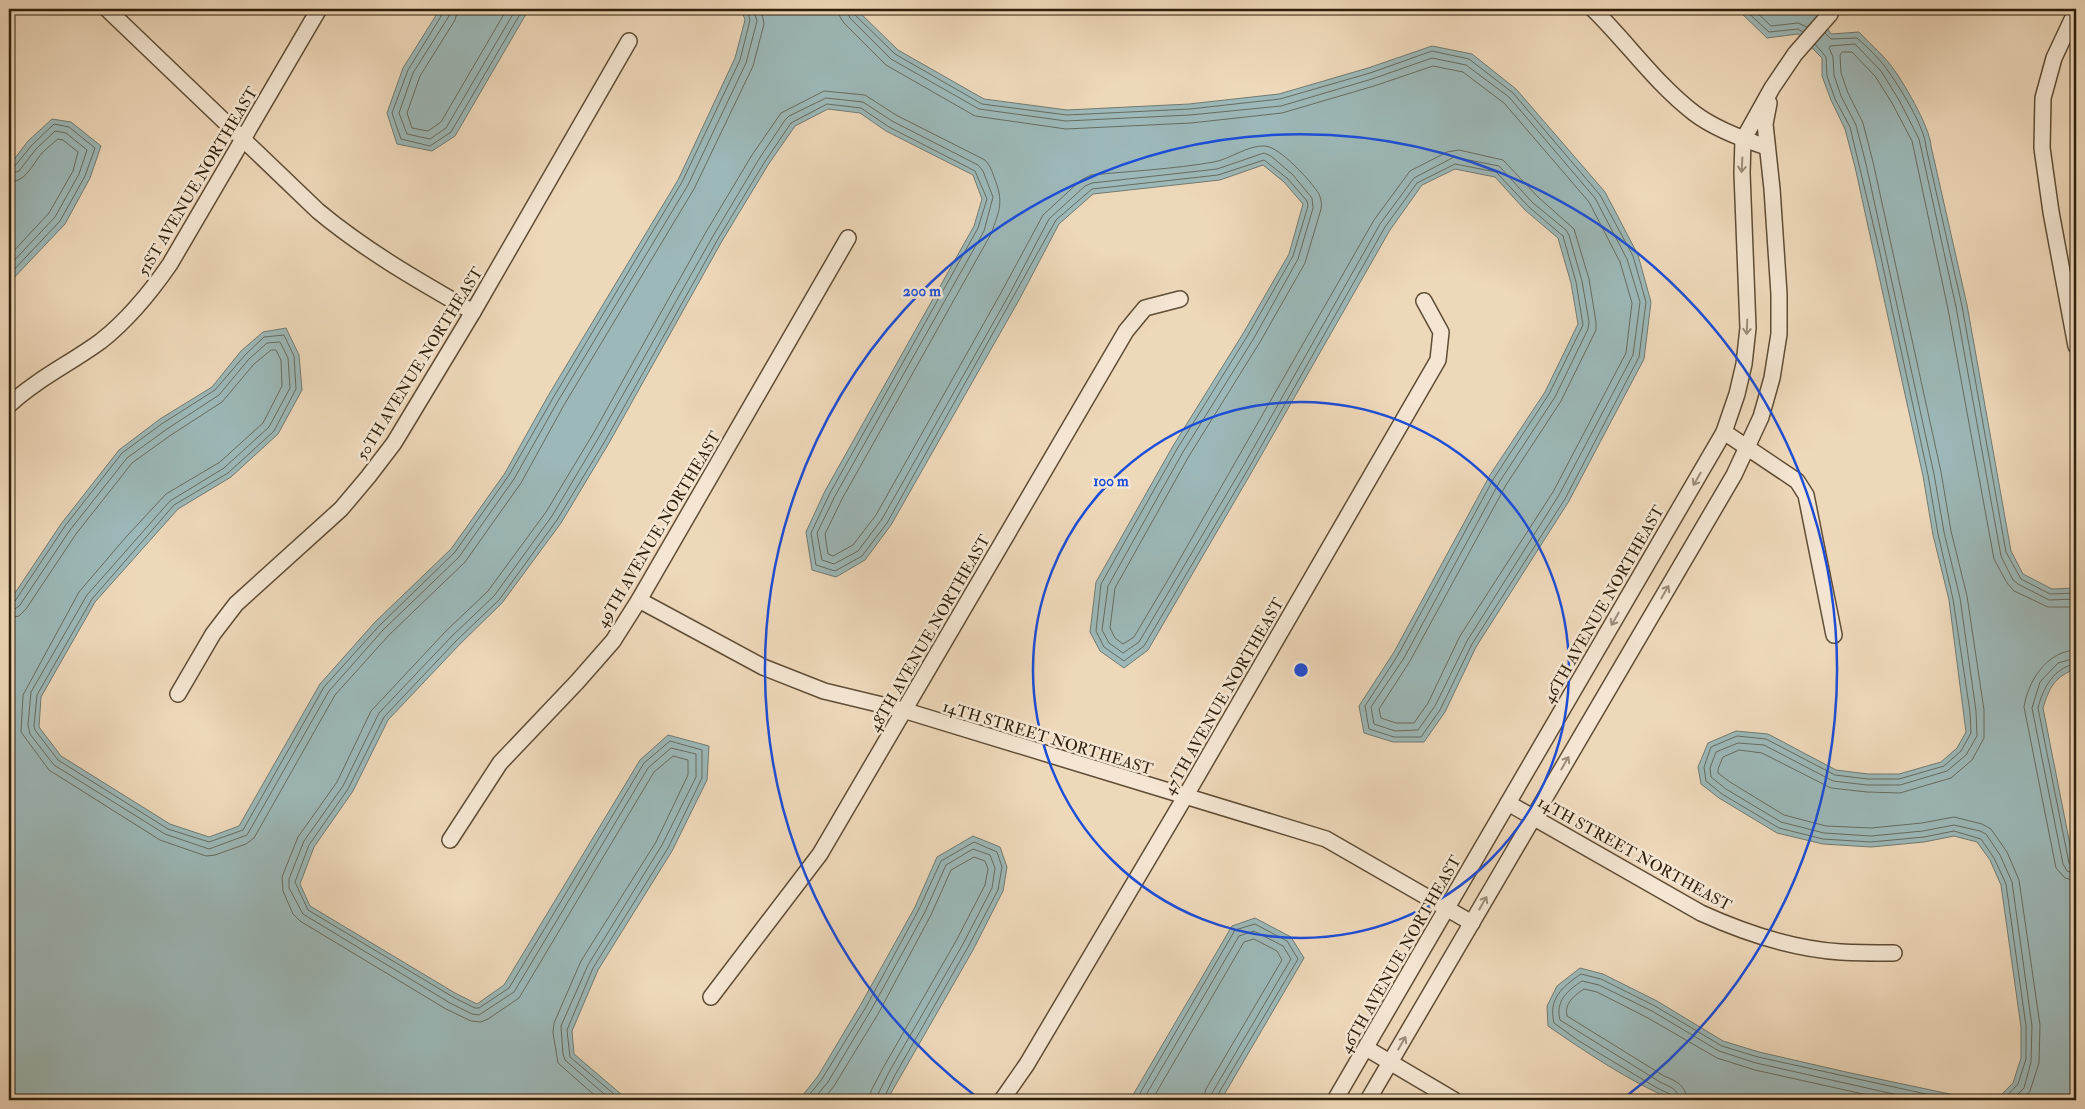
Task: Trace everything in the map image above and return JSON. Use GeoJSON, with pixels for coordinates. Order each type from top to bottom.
{"type":"FeatureCollection","features":[{"type":"Feature","properties":{"kind":"street"},"geometry":{"type":"LineString","coordinates":[[107,9],[318,211],[348,236],[379,257],[472,312]]}},
{"type":"Feature","properties":{"kind":"street","name":"51ST AVENUE NORTHEAST"},"geometry":{"type":"LineString","coordinates":[[9,405],[22,392],[100,341],[145,300],[170,264],[319,9]]}},
{"type":"Feature","properties":{"kind":"street"},"geometry":{"type":"LineString","coordinates":[[1593,9],[1695,114],[1744,140],[1767,147]]}},
{"type":"Feature","properties":{"kind":"street","name":"46TH AVENUE NORTHEAST"},"geometry":{"type":"LineString","coordinates":[[1335,1100],[1724,432],[1737,394],[1744,364],[1748,328],[1742,181],[1744,140],[1772,88],[1795,54],[1834,11]]}},
{"type":"Feature","properties":{"kind":"street"},"geometry":{"type":"LineString","coordinates":[[2076,11],[2054,58],[2043,98],[2042,148],[2051,212],[2076,346]]}},
{"type":"Feature","properties":{"kind":"street","name":"50TH AVENUE NORTHEAST"},"geometry":{"type":"LineString","coordinates":[[178,694],[213,634],[236,604],[334,515],[368,478],[399,435],[629,41]]}},
{"type":"Feature","properties":{"kind":"street","name":"46TH AVENUE NORTHEAST"},"geometry":{"type":"LineString","coordinates":[[1368,1100],[1747,449],[1761,418],[1772,378],[1779,334],[1779,294],[1772,189],[1765,124],[1772,88]]}},
{"type":"Feature","properties":{"kind":"street","name":"49TH AVENUE NORTHEAST"},"geometry":{"type":"LineString","coordinates":[[450,840],[500,763],[613,641],[639,600],[848,238]]}},
{"type":"Feature","properties":{"kind":"street","name":"48TH AVENUE NORTHEAST"},"geometry":{"type":"LineString","coordinates":[[711,997],[820,854],[1126,331],[1145,308],[1180,299]]}},
{"type":"Feature","properties":{"kind":"street","name":"47TH AVENUE NORTHEAST"},"geometry":{"type":"LineString","coordinates":[[1002,1100],[1027,1064],[1185,797],[1438,360],[1441,332],[1424,301]]}},
{"type":"Feature","properties":{"kind":"street"},"geometry":{"type":"LineString","coordinates":[[1724,432],[1797,481],[1806,495],[1834,635]]}},
{"type":"Feature","properties":{"kind":"street","name":"14TH STREET NORTHEAST"},"geometry":{"type":"LineString","coordinates":[[639,600],[763,667],[824,691],[903,710],[1326,839],[1472,923]]}},
{"type":"Feature","properties":{"kind":"street","name":"14TH STREET NORTHEAST"},"geometry":{"type":"LineString","coordinates":[[1508,802],[1701,912],[1728,925],[1796,946],[1839,952],[1894,953]]}},
{"type":"Feature","properties":{"kind":"street"},"geometry":{"type":"LineString","coordinates":[[1366,1048],[1454,1100]]}},
{"type":"Feature","properties":{"kind":"water"},"geometry":{"type":"Polygon","coordinates":[[[440,9],[529,9],[455,136],[432,151],[397,144],[387,113],[403,68],[440,9]]]}},
{"type":"Feature","properties":{"kind":"water"},"geometry":{"type":"Polygon","coordinates":[[[741,9],[856,9],[898,50],[984,99],[1067,110],[1189,104],[1279,94],[1368,68],[1432,46],[1472,54],[1516,89],[1605,192],[1638,255],[1651,302],[1644,359],[1569,501],[1476,647],[1445,712],[1424,742],[1393,742],[1364,733],[1359,706],[1394,652],[1490,475],[1545,392],[1578,324],[1571,283],[1558,238],[1525,210],[1495,177],[1455,169],[1422,185],[1390,230],[1148,650],[1124,668],[1100,651],[1090,632],[1096,582],[1173,446],[1244,332],[1289,254],[1303,204],[1284,182],[1263,165],[1220,180],[1093,194],[1059,224],[1019,300],[891,525],[865,560],[836,577],[812,570],[806,532],[825,491],[974,226],[982,199],[973,175],[886,131],[860,113],[828,109],[795,126],[768,165],[722,241],[609,443],[561,523],[502,603],[388,720],[353,791],[314,847],[300,884],[310,906],[455,993],[477,1004],[504,985],[640,760],[668,735],[709,746],[707,780],[672,851],[598,970],[572,1031],[574,1054],[628,1100],[9,1100],[9,602],[61,524],[119,450],[160,419],[212,387],[241,351],[263,332],[286,328],[299,355],[302,390],[278,434],[231,477],[178,509],[95,602],[41,697],[39,727],[61,756],[170,824],[209,837],[239,826],[320,684],[375,622],[451,549],[505,473],[548,396],[678,180],[735,58],[745,20],[741,9]]]}},
{"type":"Feature","properties":{"kind":"water"},"geometry":{"type":"Polygon","coordinates":[[[1737,9],[1815,9],[1831,34],[1859,32],[1889,63],[1908,91],[1926,127],[1967,305],[2011,551],[2023,574],[2052,589],[2076,588],[2076,669],[2058,679],[2048,694],[2043,708],[2076,875],[2076,1100],[1993,1100],[2013,1083],[2021,1058],[2021,1027],[2001,885],[1990,860],[1977,842],[1954,836],[1924,842],[1871,847],[1823,844],[1777,833],[1719,798],[1701,784],[1698,767],[1708,743],[1736,731],[1768,734],[1836,770],[1868,774],[1899,774],[1941,762],[1957,748],[1966,732],[1949,600],[1933,535],[1923,476],[1845,129],[1822,76],[1822,58],[1798,34],[1767,38],[1737,9]]]}},
{"type":"Feature","properties":{"kind":"water"},"geometry":{"type":"Polygon","coordinates":[[[52,119],[71,122],[101,146],[90,178],[65,224],[9,283],[9,166],[28,141],[52,119]]]}},
{"type":"Feature","properties":{"kind":"water"},"geometry":{"type":"Polygon","coordinates":[[[973,836],[1000,847],[1007,867],[1003,891],[973,950],[887,1100],[799,1100],[818,1076],[861,1004],[915,907],[937,857],[973,836]]]}},
{"type":"Feature","properties":{"kind":"water"},"geometry":{"type":"Polygon","coordinates":[[[1255,918],[1291,937],[1304,958],[1221,1100],[1130,1100],[1232,926],[1255,918]]]}},
{"type":"Feature","properties":{"kind":"water"},"geometry":{"type":"Polygon","coordinates":[[[1580,968],[1603,974],[1657,1001],[1723,1041],[1759,1052],[1978,1100],[1673,1100],[1624,1075],[1548,1026],[1547,1006],[1557,986],[1580,968]]]}}]}
